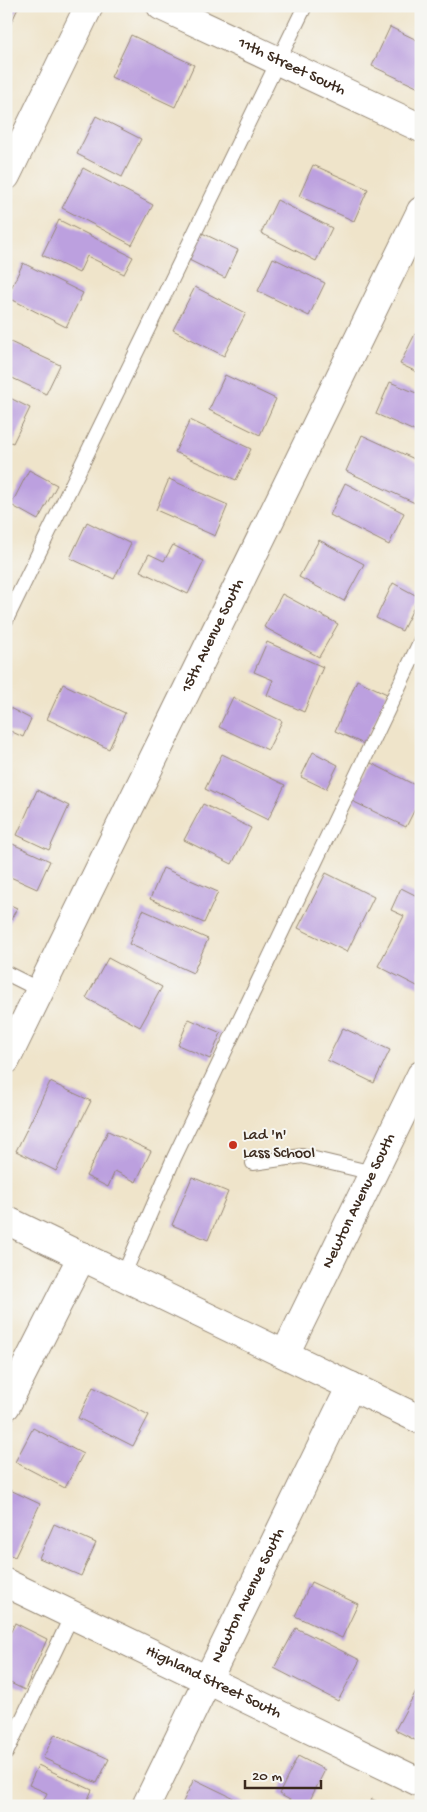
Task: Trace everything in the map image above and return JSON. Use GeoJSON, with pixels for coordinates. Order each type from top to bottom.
{"type":"FeatureCollection","features":[{"type":"Feature","properties":{"kind":"street"},"geometry":{"type":"LineString","coordinates":[[6,176],[89,6]]}},
{"type":"Feature","properties":{"kind":"street","name":"11th Street South"},"geometry":{"type":"LineString","coordinates":[[161,6],[421,128]]}},
{"type":"Feature","properties":{"kind":"street","name":"15th Avenue South"},"geometry":{"type":"LineString","coordinates":[[6,1060],[421,211]]}},
{"type":"Feature","properties":{"kind":"street","name":"Newton Avenue South"},"geometry":{"type":"LineString","coordinates":[[284,1354],[421,1075]]}},
{"type":"Feature","properties":{"kind":"street"},"geometry":{"type":"LineString","coordinates":[[6,1220],[421,1420]]}},
{"type":"Feature","properties":{"kind":"street"},"geometry":{"type":"LineString","coordinates":[[7,1403],[82,1256]]}},
{"type":"Feature","properties":{"kind":"street","name":"Newton Avenue South"},"geometry":{"type":"LineString","coordinates":[[146,1806],[350,1386]]}},
{"type":"Feature","properties":{"kind":"street","name":"Highland Street South"},"geometry":{"type":"LineString","coordinates":[[6,1583],[421,1783]]}},
{"type":"Feature","properties":{"kind":"lane"},"geometry":{"type":"LineString","coordinates":[[6,620],[305,6]]}},
{"type":"Feature","properties":{"kind":"lane"},"geometry":{"type":"LineString","coordinates":[[123,1276],[174,1158],[421,640]]}},
{"type":"Feature","properties":{"kind":"lane"},"geometry":{"type":"LineString","coordinates":[[6,974],[40,990]]}},
{"type":"Feature","properties":{"kind":"lane"},"geometry":{"type":"LineString","coordinates":[[253,1163],[302,1156],[373,1173]]}},
{"type":"Feature","properties":{"kind":"lane"},"geometry":{"type":"LineString","coordinates":[[6,1753],[72,1615]]}},
{"type":"Feature","properties":{"kind":"building"},"geometry":{"type":"Polygon","coordinates":[[[6,6],[19,6],[6,34],[6,6]]]}},
{"type":"Feature","properties":{"kind":"building"},"geometry":{"type":"Polygon","coordinates":[[[390,27],[421,42],[421,89],[372,66],[390,27]]]}},
{"type":"Feature","properties":{"kind":"building"},"geometry":{"type":"Polygon","coordinates":[[[131,35],[194,65],[175,107],[111,77],[131,35]]]}},
{"type":"Feature","properties":{"kind":"building"},"geometry":{"type":"Polygon","coordinates":[[[96,116],[141,139],[122,177],[77,154],[96,116]]]}},
{"type":"Feature","properties":{"kind":"building"},"geometry":{"type":"Polygon","coordinates":[[[313,165],[368,189],[354,221],[299,196],[313,165]]]}},
{"type":"Feature","properties":{"kind":"building"},"geometry":{"type":"Polygon","coordinates":[[[83,168],[153,205],[132,245],[62,208],[83,168]]]}},
{"type":"Feature","properties":{"kind":"building"},"geometry":{"type":"Polygon","coordinates":[[[277,200],[332,228],[316,261],[261,233],[277,200]]]}},
{"type":"Feature","properties":{"kind":"building"},"geometry":{"type":"Polygon","coordinates":[[[59,220],[133,257],[124,274],[87,256],[79,273],[42,255],[59,220]]]}},
{"type":"Feature","properties":{"kind":"building"},"geometry":{"type":"Polygon","coordinates":[[[202,233],[238,250],[225,278],[189,260],[202,233]]]}},
{"type":"Feature","properties":{"kind":"building"},"geometry":{"type":"Polygon","coordinates":[[[273,258],[325,283],[309,316],[258,291],[273,258]]]}},
{"type":"Feature","properties":{"kind":"building"},"geometry":{"type":"Polygon","coordinates":[[[23,263],[83,293],[66,327],[7,297],[23,263]]]}},
{"type":"Feature","properties":{"kind":"building"},"geometry":{"type":"Polygon","coordinates":[[[195,287],[246,313],[224,356],[173,330],[195,287]]]}},
{"type":"Feature","properties":{"kind":"building"},"geometry":{"type":"Polygon","coordinates":[[[415,334],[421,337],[421,374],[400,364],[415,334]]]}},
{"type":"Feature","properties":{"kind":"building"},"geometry":{"type":"Polygon","coordinates":[[[6,340],[60,365],[46,394],[6,375],[6,340]]]}},
{"type":"Feature","properties":{"kind":"building"},"geometry":{"type":"Polygon","coordinates":[[[225,375],[276,399],[260,435],[209,410],[225,375]]]}},
{"type":"Feature","properties":{"kind":"building"},"geometry":{"type":"Polygon","coordinates":[[[390,382],[421,395],[421,434],[376,414],[390,382]]]}},
{"type":"Feature","properties":{"kind":"building"},"geometry":{"type":"Polygon","coordinates":[[[6,396],[30,408],[13,443],[6,440],[6,396]]]}},
{"type":"Feature","properties":{"kind":"building"},"geometry":{"type":"Polygon","coordinates":[[[190,420],[251,449],[236,480],[175,452],[190,420]]]}},
{"type":"Feature","properties":{"kind":"building"},"geometry":{"type":"Polygon","coordinates":[[[362,435],[421,462],[421,489],[415,503],[346,471],[362,435]]]}},
{"type":"Feature","properties":{"kind":"building"},"geometry":{"type":"Polygon","coordinates":[[[29,470],[57,485],[38,520],[11,505],[29,470]]]}},
{"type":"Feature","properties":{"kind":"building"},"geometry":{"type":"Polygon","coordinates":[[[169,479],[228,505],[215,536],[156,510],[169,479]]]}},
{"type":"Feature","properties":{"kind":"building"},"geometry":{"type":"Polygon","coordinates":[[[345,483],[404,513],[389,545],[330,515],[345,483]]]}},
{"type":"Feature","properties":{"kind":"building"},"geometry":{"type":"Polygon","coordinates":[[[87,522],[131,544],[114,579],[70,558],[87,522]]]}},
{"type":"Feature","properties":{"kind":"building"},"geometry":{"type":"Polygon","coordinates":[[[319,540],[364,564],[344,601],[299,577],[319,540]]]}},
{"type":"Feature","properties":{"kind":"building"},"geometry":{"type":"Polygon","coordinates":[[[173,545],[204,561],[188,594],[140,571],[149,554],[164,561],[173,545]]]}},
{"type":"Feature","properties":{"kind":"building"},"geometry":{"type":"Polygon","coordinates":[[[393,583],[419,597],[402,631],[376,618],[393,583]]]}},
{"type":"Feature","properties":{"kind":"building"},"geometry":{"type":"Polygon","coordinates":[[[282,594],[338,624],[319,657],[264,627],[282,594]]]}},
{"type":"Feature","properties":{"kind":"building"},"geometry":{"type":"Polygon","coordinates":[[[267,642],[323,667],[304,712],[267,695],[273,680],[254,672],[267,642]]]}},
{"type":"Feature","properties":{"kind":"building"},"geometry":{"type":"Polygon","coordinates":[[[357,680],[387,694],[364,744],[335,731],[357,680]]]}},
{"type":"Feature","properties":{"kind":"building"},"geometry":{"type":"Polygon","coordinates":[[[63,684],[125,713],[109,749],[47,719],[63,684]]]}},
{"type":"Feature","properties":{"kind":"building"},"geometry":{"type":"Polygon","coordinates":[[[233,697],[282,721],[268,750],[219,727],[233,697]]]}},
{"type":"Feature","properties":{"kind":"building"},"geometry":{"type":"Polygon","coordinates":[[[6,706],[31,719],[23,737],[6,729],[6,706]]]}},
{"type":"Feature","properties":{"kind":"building"},"geometry":{"type":"Polygon","coordinates":[[[6,733],[11,735],[6,744],[6,733]]]}},
{"type":"Feature","properties":{"kind":"building"},"geometry":{"type":"Polygon","coordinates":[[[313,752],[338,765],[326,789],[301,777],[313,752]]]}},
{"type":"Feature","properties":{"kind":"building"},"geometry":{"type":"Polygon","coordinates":[[[222,754],[285,785],[268,820],[205,789],[222,754]]]}},
{"type":"Feature","properties":{"kind":"building"},"geometry":{"type":"Polygon","coordinates":[[[369,762],[421,788],[421,797],[406,827],[350,800],[369,762]]]}},
{"type":"Feature","properties":{"kind":"building"},"geometry":{"type":"Polygon","coordinates":[[[37,790],[69,806],[49,850],[17,835],[37,790]]]}},
{"type":"Feature","properties":{"kind":"building"},"geometry":{"type":"Polygon","coordinates":[[[203,804],[251,828],[232,864],[184,840],[203,804]]]}},
{"type":"Feature","properties":{"kind":"building"},"geometry":{"type":"Polygon","coordinates":[[[6,841],[50,861],[37,889],[6,875],[6,841]]]}},
{"type":"Feature","properties":{"kind":"building"},"geometry":{"type":"Polygon","coordinates":[[[163,868],[218,892],[204,923],[150,899],[163,868]]]}},
{"type":"Feature","properties":{"kind":"building"},"geometry":{"type":"Polygon","coordinates":[[[326,873],[374,897],[347,952],[298,928],[326,873]]]}},
{"type":"Feature","properties":{"kind":"building"},"geometry":{"type":"Polygon","coordinates":[[[401,888],[421,898],[419,987],[378,966],[404,916],[391,910],[401,888]]]}},
{"type":"Feature","properties":{"kind":"building"},"geometry":{"type":"Polygon","coordinates":[[[6,903],[17,908],[6,929],[6,903]]]}},
{"type":"Feature","properties":{"kind":"building"},"geometry":{"type":"Polygon","coordinates":[[[143,910],[208,939],[193,973],[129,944],[143,910]]]}},
{"type":"Feature","properties":{"kind":"building"},"geometry":{"type":"Polygon","coordinates":[[[108,958],[162,987],[140,1027],[86,998],[108,958]]]}},
{"type":"Feature","properties":{"kind":"building"},"geometry":{"type":"Polygon","coordinates":[[[189,1019],[221,1033],[210,1059],[178,1045],[189,1019]]]}},
{"type":"Feature","properties":{"kind":"building"},"geometry":{"type":"Polygon","coordinates":[[[343,1028],[390,1050],[374,1083],[327,1060],[343,1028]]]}},
{"type":"Feature","properties":{"kind":"building"},"geometry":{"type":"Polygon","coordinates":[[[50,1082],[91,1101],[56,1171],[16,1151],[50,1082]]]}},
{"type":"Feature","properties":{"kind":"building"},"geometry":{"type":"Polygon","coordinates":[[[108,1131],[151,1151],[136,1182],[115,1171],[108,1187],[86,1176],[108,1131]]]}},
{"type":"Feature","properties":{"kind":"building"},"geometry":{"type":"Polygon","coordinates":[[[192,1177],[228,1192],[208,1240],[172,1225],[192,1177]]]}},
{"type":"Feature","properties":{"kind":"building"},"geometry":{"type":"Polygon","coordinates":[[[93,1387],[149,1415],[133,1446],[78,1418],[93,1387]]]}},
{"type":"Feature","properties":{"kind":"building"},"geometry":{"type":"Polygon","coordinates":[[[33,1428],[83,1454],[65,1488],[15,1462],[33,1428]]]}},
{"type":"Feature","properties":{"kind":"building"},"geometry":{"type":"Polygon","coordinates":[[[6,1488],[40,1504],[15,1557],[6,1553],[6,1488]]]}},
{"type":"Feature","properties":{"kind":"building"},"geometry":{"type":"Polygon","coordinates":[[[54,1524],[96,1543],[81,1576],[39,1558],[54,1524]]]}},
{"type":"Feature","properties":{"kind":"building"},"geometry":{"type":"Polygon","coordinates":[[[311,1582],[358,1604],[342,1638],[295,1616],[311,1582]]]}},
{"type":"Feature","properties":{"kind":"building"},"geometry":{"type":"Polygon","coordinates":[[[15,1623],[47,1639],[25,1690],[6,1681],[6,1642],[15,1623]]]}},
{"type":"Feature","properties":{"kind":"building"},"geometry":{"type":"Polygon","coordinates":[[[296,1628],[360,1660],[338,1701],[274,1668],[296,1628]]]}},
{"type":"Feature","properties":{"kind":"building"},"geometry":{"type":"Polygon","coordinates":[[[421,1682],[421,1743],[395,1730],[421,1682]]]}},
{"type":"Feature","properties":{"kind":"building"},"geometry":{"type":"Polygon","coordinates":[[[55,1734],[109,1759],[97,1783],[43,1758],[55,1734]]]}},
{"type":"Feature","properties":{"kind":"building"},"geometry":{"type":"Polygon","coordinates":[[[298,1756],[325,1770],[307,1806],[301,1806],[279,1794],[298,1756]]]}},
{"type":"Feature","properties":{"kind":"building"},"geometry":{"type":"Polygon","coordinates":[[[38,1765],[92,1790],[85,1806],[41,1806],[47,1793],[29,1785],[38,1765]]]}},
{"type":"Feature","properties":{"kind":"building"},"geometry":{"type":"Polygon","coordinates":[[[194,1779],[250,1806],[181,1806],[194,1779]]]}},
{"type":"Feature","properties":{"kind":"building"},"geometry":{"type":"Polygon","coordinates":[[[372,1799],[385,1806],[369,1806],[372,1799]]]}},
{"type":"Feature","properties":{"kind":"place","name":"Lad 'n' Lass School"},"geometry":{"type":"Point","coordinates":[233,1145]}}]}
